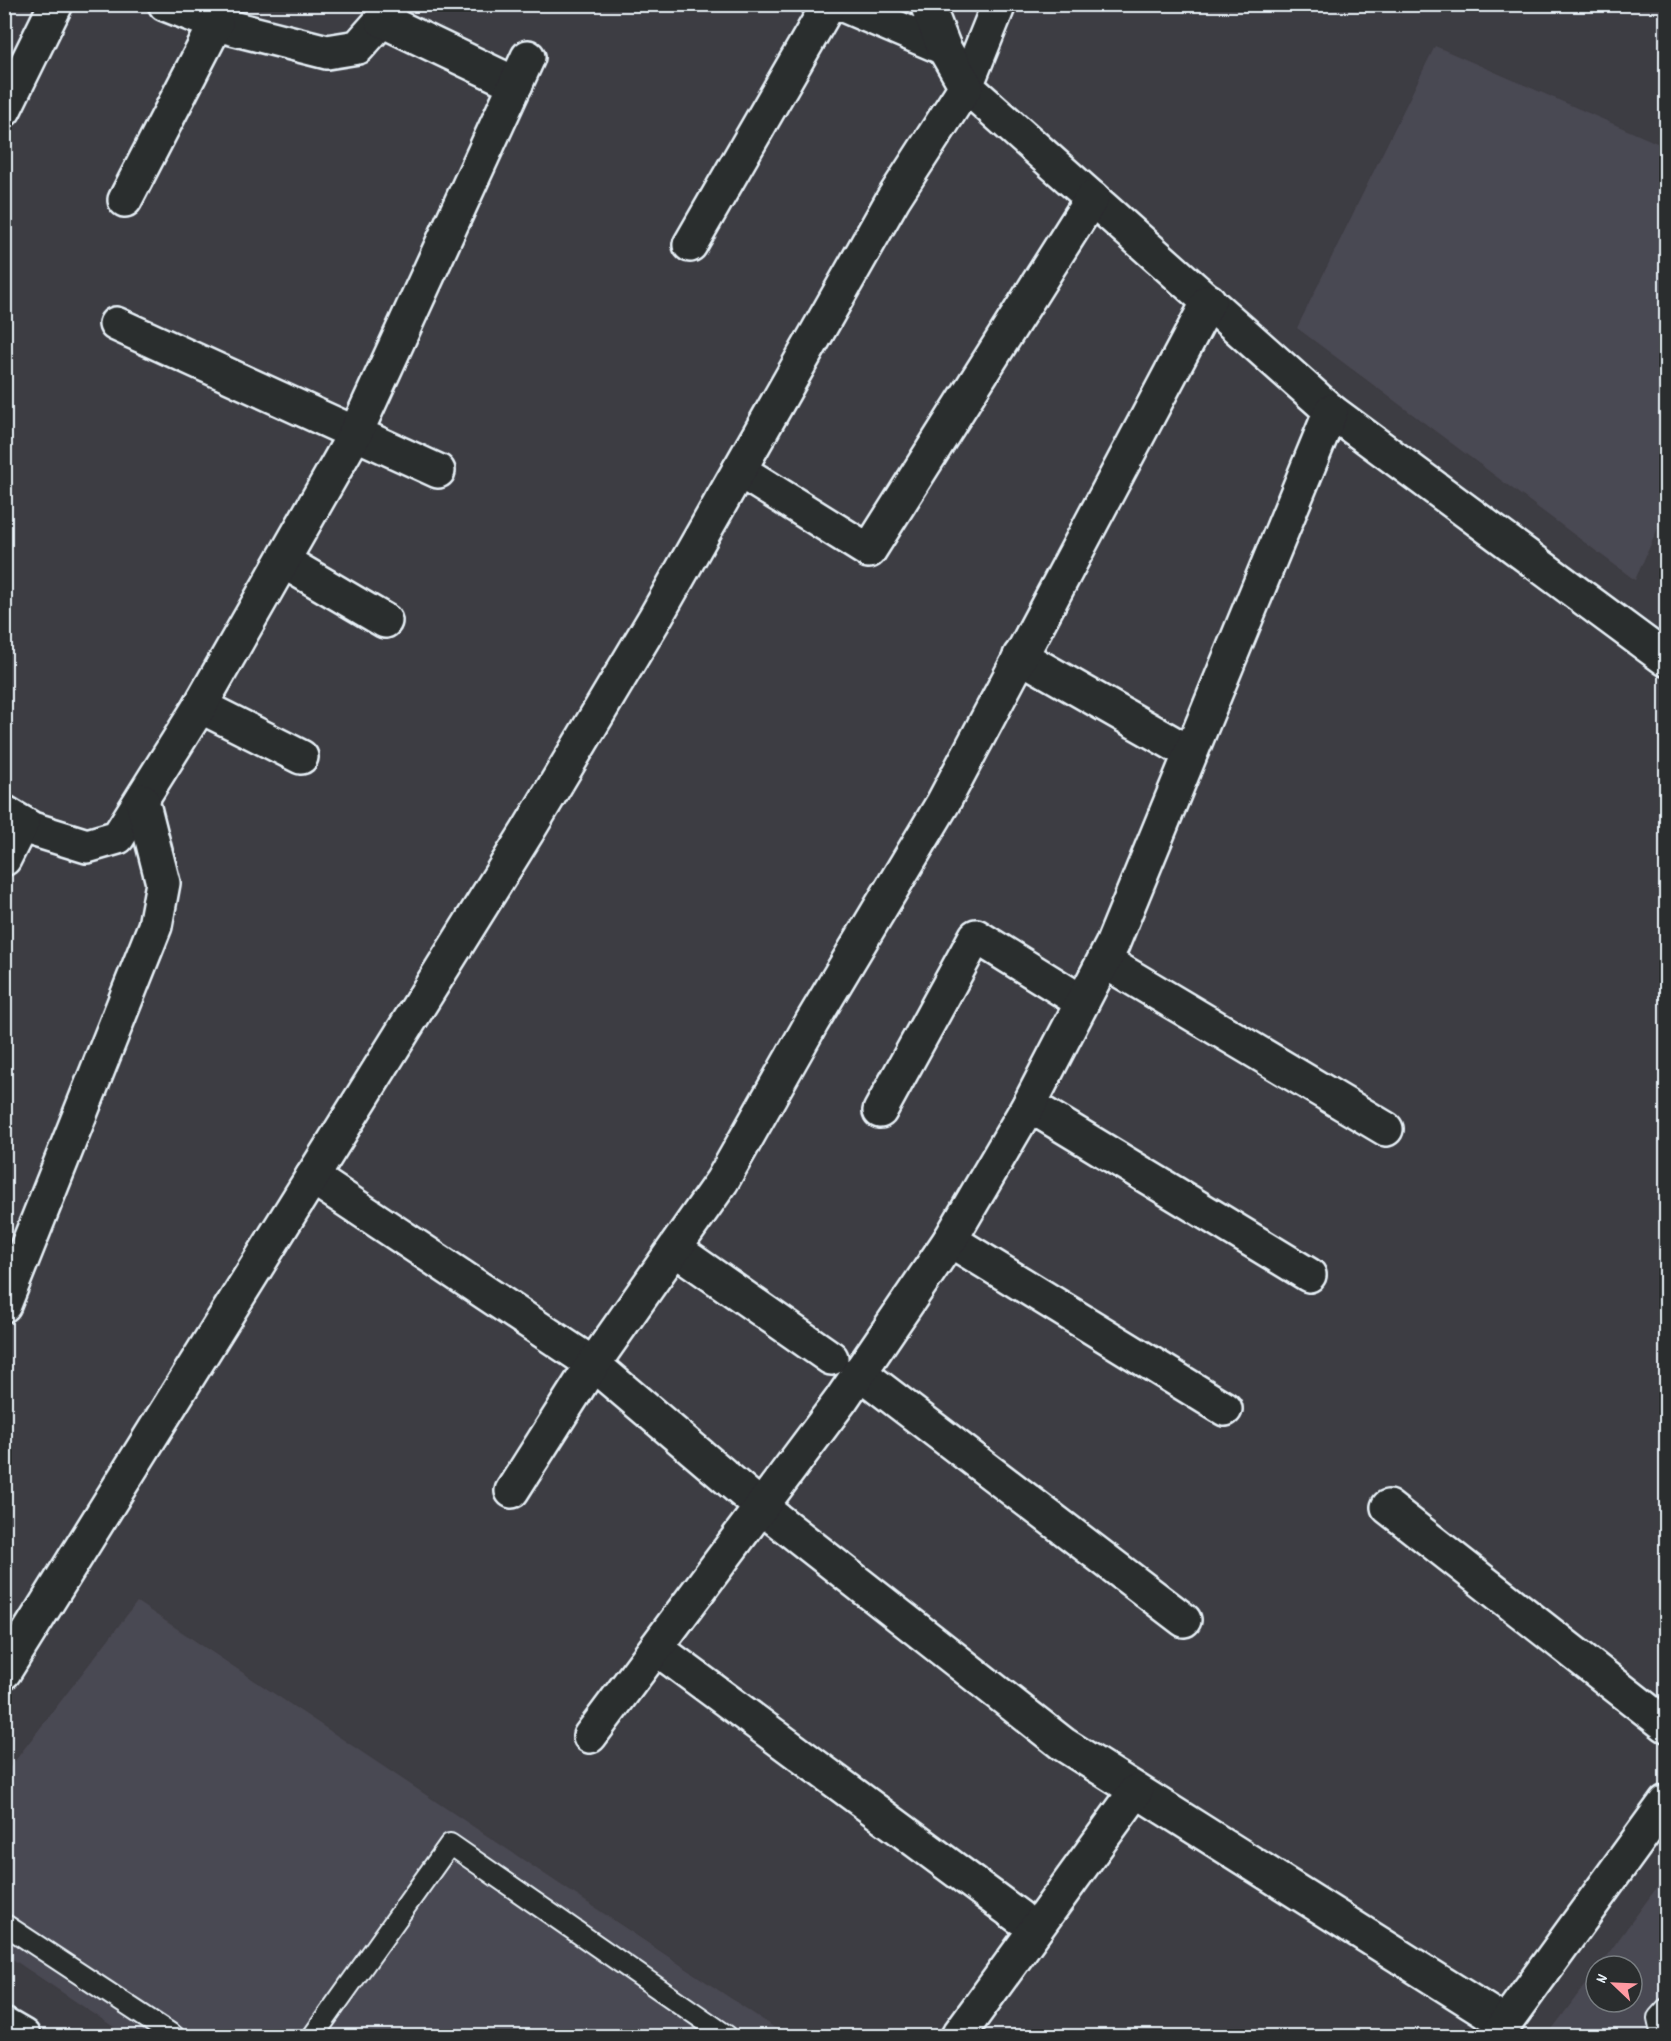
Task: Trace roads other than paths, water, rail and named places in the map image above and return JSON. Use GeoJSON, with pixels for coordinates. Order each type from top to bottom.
{"type":"FeatureCollection","features":[{"type":"Feature","properties":{"kind":"street"},"geometry":{"type":"LineString","coordinates":[[4,110],[56,4]]}},
{"type":"Feature","properties":{"kind":"street"},"geometry":{"type":"LineString","coordinates":[[4,859],[13,817],[32,829],[87,846],[118,837],[200,706],[356,432],[522,70],[386,12],[358,47],[327,52],[216,24],[165,4]]}},
{"type":"Feature","properties":{"kind":"street"},"geometry":{"type":"LineString","coordinates":[[690,245],[829,4]]}},
{"type":"Feature","properties":{"kind":"street"},"geometry":{"type":"LineString","coordinates":[[841,4],[944,48]]}},
{"type":"Feature","properties":{"kind":"street"},"geometry":{"type":"LineString","coordinates":[[927,4],[944,48],[966,86],[1331,411],[1666,655]]}},
{"type":"Feature","properties":{"kind":"street"},"geometry":{"type":"LineString","coordinates":[[4,1672],[529,829],[655,618],[893,200],[966,86],[999,4]]}},
{"type":"Feature","properties":{"kind":"street"},"geometry":{"type":"LineString","coordinates":[[124,201],[216,24]]}},
{"type":"Feature","properties":{"kind":"street"},"geometry":{"type":"LineString","coordinates":[[739,470],[869,551],[1092,198]]}},
{"type":"Feature","properties":{"kind":"street"},"geometry":{"type":"LineString","coordinates":[[512,1491],[594,1365],[722,1181],[812,1022],[943,803],[1209,301]]}},
{"type":"Feature","properties":{"kind":"street"},"geometry":{"type":"LineString","coordinates":[[116,324],[438,471]]}},
{"type":"Feature","properties":{"kind":"street"},"geometry":{"type":"LineString","coordinates":[[590,1736],[761,1507],[845,1365],[950,1240],[1029,1106],[1104,961],[1331,411]]}},
{"type":"Feature","properties":{"kind":"street"},"geometry":{"type":"LineString","coordinates":[[283,561],[385,621]]}},
{"type":"Feature","properties":{"kind":"street"},"geometry":{"type":"LineString","coordinates":[[1020,656],[1190,753]]}},
{"type":"Feature","properties":{"kind":"street"},"geometry":{"type":"LineString","coordinates":[[200,706],[301,757]]}},
{"type":"Feature","properties":{"kind":"street"},"geometry":{"type":"LineString","coordinates":[[4,1305],[155,926],[163,883],[142,800]]}},
{"type":"Feature","properties":{"kind":"street"},"geometry":{"type":"LineString","coordinates":[[880,1111],[976,936],[1083,1002]]}},
{"type":"Feature","properties":{"kind":"street"},"geometry":{"type":"LineString","coordinates":[[1104,961],[1386,1129]]}},
{"type":"Feature","properties":{"kind":"street"},"geometry":{"type":"LineString","coordinates":[[1029,1106],[1309,1275]]}},
{"type":"Feature","properties":{"kind":"street"},"geometry":{"type":"LineString","coordinates":[[312,1177],[594,1365],[761,1507],[1064,1744],[1500,2030],[1666,1802]]}},
{"type":"Feature","properties":{"kind":"street"},"geometry":{"type":"LineString","coordinates":[[950,1240],[1225,1410]]}},
{"type":"Feature","properties":{"kind":"street"},"geometry":{"type":"LineString","coordinates":[[675,1249],[845,1365],[1185,1620]]}},
{"type":"Feature","properties":{"kind":"street"},"geometry":{"type":"LineString","coordinates":[[1388,1507],[1666,1725]]}},
{"type":"Feature","properties":{"kind":"street"},"geometry":{"type":"LineString","coordinates":[[656,1648],[1019,1917]]}},
{"type":"Feature","properties":{"kind":"street"},"geometry":{"type":"LineString","coordinates":[[958,2037],[1136,1791]]}},
{"type":"Feature","properties":{"kind":"lane"},"geometry":{"type":"LineString","coordinates":[[313,2037],[450,1844],[727,2037]]}},
{"type":"Feature","properties":{"kind":"lane"},"geometry":{"type":"LineString","coordinates":[[4,1924],[174,2037]]}},
{"type":"Feature","properties":{"kind":"lane"},"geometry":{"type":"LineString","coordinates":[[1662,2037],[1658,2018],[1666,2009]]}}]}
